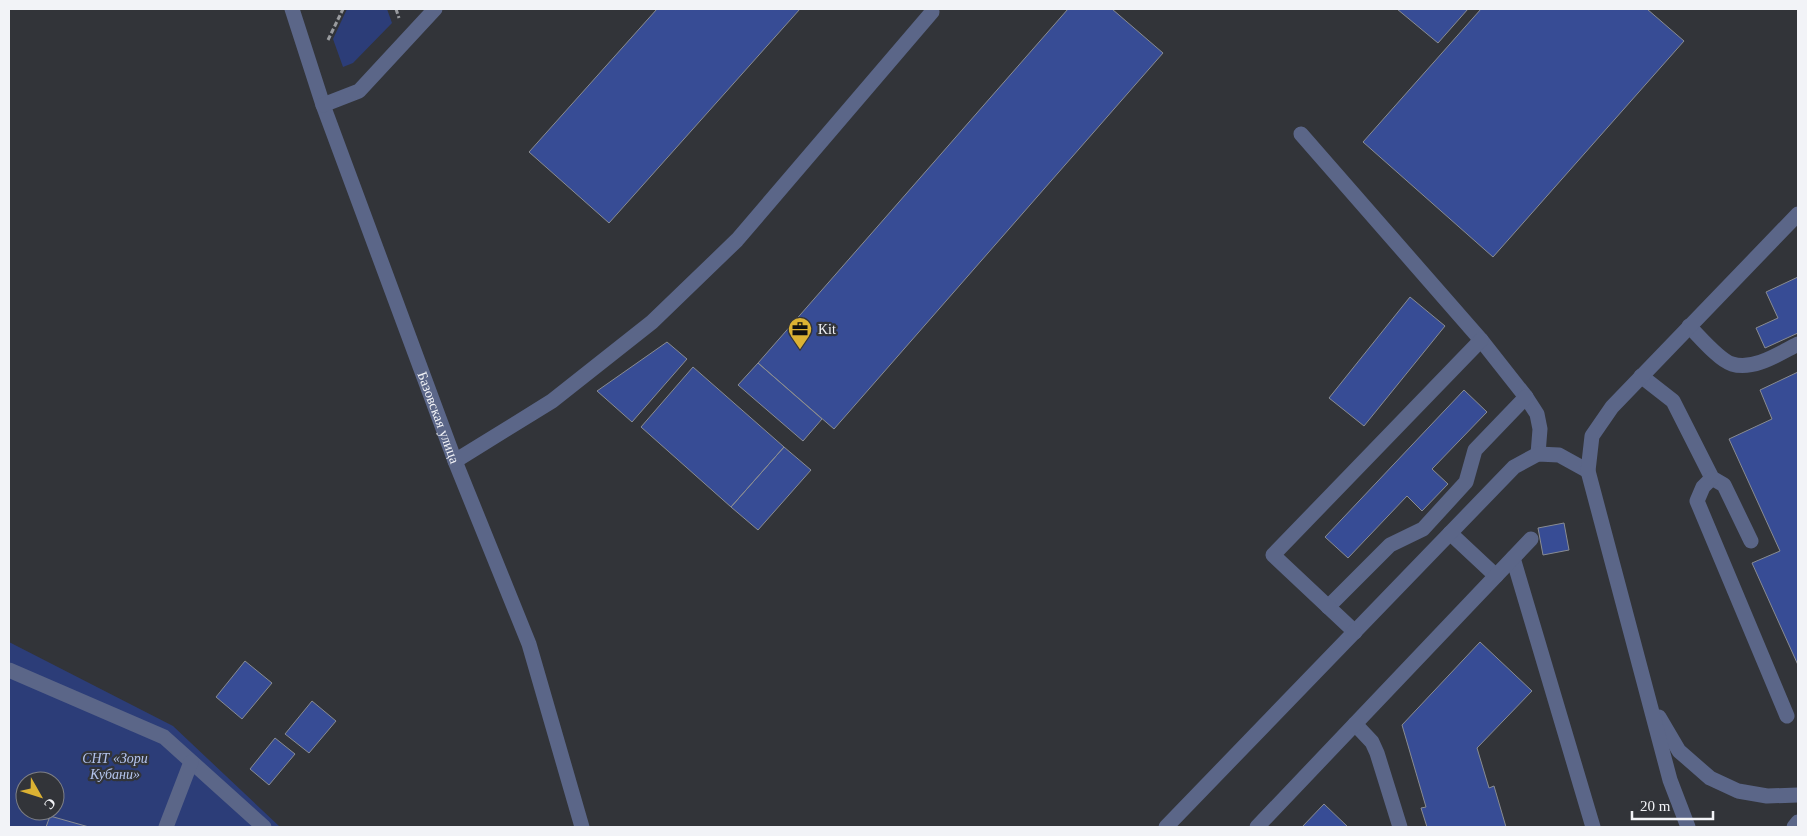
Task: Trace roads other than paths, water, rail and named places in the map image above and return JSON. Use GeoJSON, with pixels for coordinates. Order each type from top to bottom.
{"type":"FeatureCollection","features":[{"type":"Feature","properties":{"kind":"street","name":"Базовская улица"},"geometry":{"type":"LineString","coordinates":[[292,9],[323,105],[455,461],[529,644],[582,827]]}},
{"type":"Feature","properties":{"kind":"street"},"geometry":{"type":"LineString","coordinates":[[323,105],[359,91],[435,9]]}},
{"type":"Feature","properties":{"kind":"street"},"geometry":{"type":"LineString","coordinates":[[455,461],[552,401],[652,322],[737,240],[932,12]]}},
{"type":"Feature","properties":{"kind":"street"},"geometry":{"type":"LineString","coordinates":[[1301,134],[1481,340],[1526,397],[1537,414],[1540,428],[1538,454]]}},
{"type":"Feature","properties":{"kind":"street"},"geometry":{"type":"LineString","coordinates":[[1688,827],[1670,780],[1588,471],[1592,436],[1612,407],[1798,214]]}},
{"type":"Feature","properties":{"kind":"street"},"geometry":{"type":"LineString","coordinates":[[1688,326],[1720,356],[1732,364],[1746,365],[1762,361],[1798,344]]}},
{"type":"Feature","properties":{"kind":"street"},"geometry":{"type":"LineString","coordinates":[[1355,632],[1273,556],[1481,340]]}},
{"type":"Feature","properties":{"kind":"street"},"geometry":{"type":"LineString","coordinates":[[1641,376],[1673,401],[1712,478],[1724,485],[1751,541]]}},
{"type":"Feature","properties":{"kind":"street"},"geometry":{"type":"LineString","coordinates":[[1328,607],[1390,545],[1423,529],[1466,482],[1475,450],[1526,397]]}},
{"type":"Feature","properties":{"kind":"street"},"geometry":{"type":"LineString","coordinates":[[1166,827],[1514,467],[1538,454],[1559,455],[1588,471]]}},
{"type":"Feature","properties":{"kind":"street"},"geometry":{"type":"LineString","coordinates":[[1712,478],[1703,487],[1697,501],[1787,716]]}},
{"type":"Feature","properties":{"kind":"street"},"geometry":{"type":"LineString","coordinates":[[1450,533],[1496,576]]}},
{"type":"Feature","properties":{"kind":"street"},"geometry":{"type":"LineString","coordinates":[[1257,827],[1531,539]]}},
{"type":"Feature","properties":{"kind":"street"},"geometry":{"type":"LineString","coordinates":[[1513,558],[1593,827]]}},
{"type":"Feature","properties":{"kind":"street"},"geometry":{"type":"LineString","coordinates":[[9,670],[164,737],[264,827]]}},
{"type":"Feature","properties":{"kind":"street"},"geometry":{"type":"LineString","coordinates":[[1649,701],[1679,751],[1710,778],[1738,791],[1767,796],[1798,795]]}},
{"type":"Feature","properties":{"kind":"street"},"geometry":{"type":"LineString","coordinates":[[1355,724],[1372,742],[1377,753],[1400,827]]}},
{"type":"Feature","properties":{"kind":"street"},"geometry":{"type":"LineString","coordinates":[[166,827],[191,762]]}},
{"type":"Feature","properties":{"kind":"street"},"geometry":{"type":"LineString","coordinates":[[1794,827],[1798,822]]}},
{"type":"Feature","properties":{"kind":"place","name":"Kit"},"geometry":{"type":"Point","coordinates":[800,350]}},
{"type":"Feature","properties":{"kind":"park label","name":"СНТ «Зори Кубани»"},"geometry":{"type":"Point","coordinates":[115,766]}}]}
